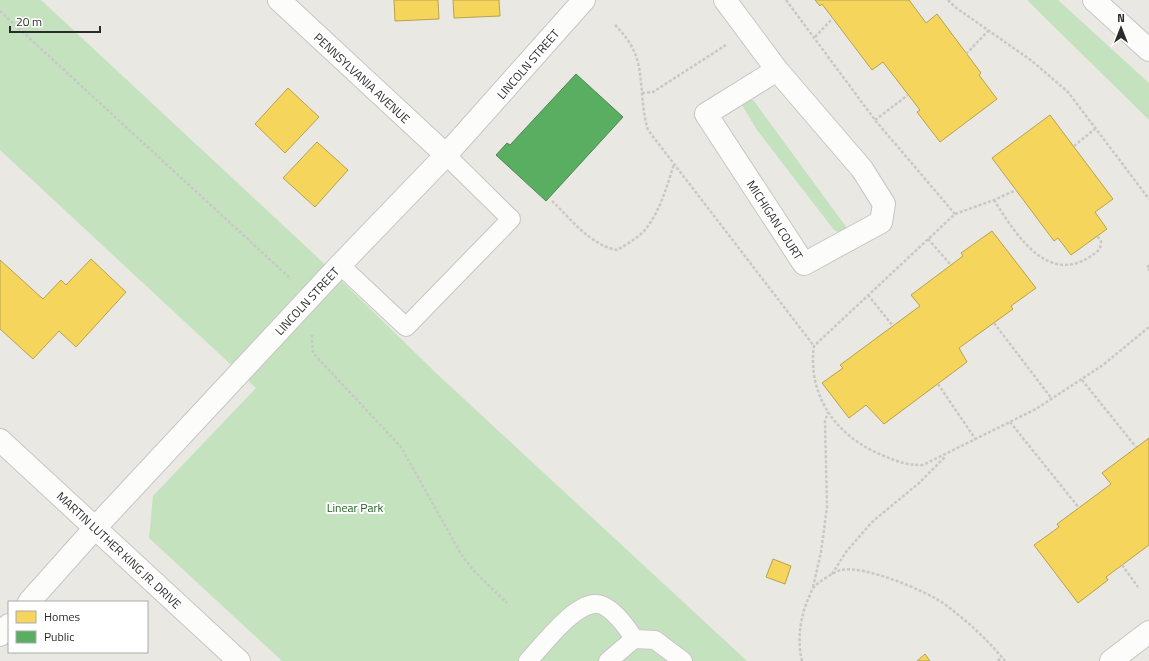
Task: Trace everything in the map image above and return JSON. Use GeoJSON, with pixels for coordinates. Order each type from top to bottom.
{"type":"FeatureCollection","features":[{"type":"Feature","properties":{"kind":"street","name":"PENNSYLVANIA AVENUE"},"geometry":{"type":"LineString","coordinates":[[279,0],[446,155]]}},
{"type":"Feature","properties":{"kind":"street","name":"LINCOLN STREET"},"geometry":{"type":"LineString","coordinates":[[30,601],[95,528],[310,296],[446,155],[584,0]]}},
{"type":"Feature","properties":{"kind":"street","name":"MICHIGAN COURT"},"geometry":{"type":"LineString","coordinates":[[725,0],[777,70],[862,169],[884,204],[881,222],[804,264],[706,114],[777,70]]}},
{"type":"Feature","properties":{"kind":"street"},"geometry":{"type":"LineString","coordinates":[[1094,0],[1149,50]]}},
{"type":"Feature","properties":{"kind":"street","name":"MARTIN LUTHER KING JR. DRIVE"},"geometry":{"type":"LineString","coordinates":[[0,440],[239,661]]}},
{"type":"Feature","properties":{"kind":"street"},"geometry":{"type":"LineString","coordinates":[[0,635],[8,626]]}},
{"type":"Feature","properties":{"kind":"street"},"geometry":{"type":"LineString","coordinates":[[1111,661],[1149,632]]}},
{"type":"Feature","properties":{"kind":"lane"},"geometry":{"type":"LineString","coordinates":[[340,265],[406,328],[511,219],[446,155]]}},
{"type":"Feature","properties":{"kind":"lane"},"geometry":{"type":"LineString","coordinates":[[528,661],[580,607],[595,603],[608,609],[620,619],[634,639]]}},
{"type":"Feature","properties":{"kind":"lane"},"geometry":{"type":"LineString","coordinates":[[608,661],[634,639],[655,640],[683,661]]}},
{"type":"Feature","properties":{"kind":"path"},"geometry":{"type":"LineString","coordinates":[[786,0],[815,36],[875,120],[955,214]]}},
{"type":"Feature","properties":{"kind":"path"},"geometry":{"type":"LineString","coordinates":[[948,0],[955,8],[1032,61],[1068,92],[1149,198]]}},
{"type":"Feature","properties":{"kind":"path"},"geometry":{"type":"LineString","coordinates":[[0,11],[310,296],[313,353],[401,447],[462,554],[474,571],[507,603]]}},
{"type":"Feature","properties":{"kind":"path"},"geometry":{"type":"LineString","coordinates":[[815,36],[833,18]]}},
{"type":"Feature","properties":{"kind":"path"},"geometry":{"type":"LineString","coordinates":[[615,24],[628,38],[638,61],[642,93],[642,114],[648,130],[814,346]]}},
{"type":"Feature","properties":{"kind":"path"},"geometry":{"type":"LineString","coordinates":[[966,54],[988,30]]}},
{"type":"Feature","properties":{"kind":"path"},"geometry":{"type":"LineString","coordinates":[[642,93],[653,92],[731,42]]}},
{"type":"Feature","properties":{"kind":"path"},"geometry":{"type":"LineString","coordinates":[[875,120],[908,95]]}},
{"type":"Feature","properties":{"kind":"path"},"geometry":{"type":"LineString","coordinates":[[1074,146],[1096,128]]}},
{"type":"Feature","properties":{"kind":"path"},"geometry":{"type":"LineString","coordinates":[[552,201],[595,241],[606,248],[617,250],[643,232],[655,212],[668,184],[674,163]]}},
{"type":"Feature","properties":{"kind":"path"},"geometry":{"type":"LineString","coordinates":[[1016,190],[994,200],[955,214],[814,346],[813,357],[815,381],[821,400],[828,412],[849,437],[876,453],[907,465],[924,465],[976,440],[1052,399],[1082,380],[1149,327]]}},
{"type":"Feature","properties":{"kind":"path"},"geometry":{"type":"LineString","coordinates":[[994,200],[1007,220],[1038,255],[1047,261],[1061,266],[1068,266],[1093,255],[1100,249],[1101,241],[1097,236]]}},
{"type":"Feature","properties":{"kind":"path"},"geometry":{"type":"LineString","coordinates":[[928,239],[951,265]]}},
{"type":"Feature","properties":{"kind":"path"},"geometry":{"type":"LineString","coordinates":[[1149,265],[1147,268],[1149,270]]}},
{"type":"Feature","properties":{"kind":"path"},"geometry":{"type":"LineString","coordinates":[[868,295],[893,326]]}},
{"type":"Feature","properties":{"kind":"path"},"geometry":{"type":"LineString","coordinates":[[994,323],[1052,399]]}},
{"type":"Feature","properties":{"kind":"path"},"geometry":{"type":"LineString","coordinates":[[1082,380],[1136,447]]}},
{"type":"Feature","properties":{"kind":"path"},"geometry":{"type":"LineString","coordinates":[[938,384],[976,440]]}},
{"type":"Feature","properties":{"kind":"path"},"geometry":{"type":"LineString","coordinates":[[802,661],[799,648],[800,630],[806,605],[813,588],[821,552],[827,507],[825,421],[828,412]]}},
{"type":"Feature","properties":{"kind":"path"},"geometry":{"type":"LineString","coordinates":[[1010,422],[1079,508]]}},
{"type":"Feature","properties":{"kind":"path"},"geometry":{"type":"LineString","coordinates":[[831,575],[846,552],[872,522],[919,483],[948,454]]}},
{"type":"Feature","properties":{"kind":"path"},"geometry":{"type":"LineString","coordinates":[[1122,565],[1138,587]]}},
{"type":"Feature","properties":{"kind":"path"},"geometry":{"type":"LineString","coordinates":[[813,588],[840,570],[851,569],[898,581],[942,602],[987,640],[1005,661]]}},
{"type":"Feature","properties":{"kind":"path"},"geometry":{"type":"LineString","coordinates":[[998,661],[1002,658]]}},
{"type":"Feature","properties":{"kind":"green space","name":"Linear Park"},"geometry":{"type":"Polygon","coordinates":[[[0,0],[41,0],[314,254],[436,373],[747,661],[282,661],[149,538],[153,496],[256,388],[0,150],[0,0]]]}},
{"type":"Feature","properties":{"kind":"green space"},"geometry":{"type":"Polygon","coordinates":[[[1027,0],[1058,0],[1149,83],[1149,120],[1027,0]]]}},
{"type":"Feature","properties":{"kind":"green space"},"geometry":{"type":"Polygon","coordinates":[[[750,98],[754,101],[847,228],[840,233],[834,230],[757,130],[742,105],[750,98]]]}},
{"type":"Feature","properties":{"kind":"building: Homes"},"geometry":{"type":"Polygon","coordinates":[[[394,0],[438,0],[439,19],[395,21],[394,0]]]}},
{"type":"Feature","properties":{"kind":"building: Homes"},"geometry":{"type":"Polygon","coordinates":[[[453,0],[499,0],[500,16],[454,18],[453,0]]]}},
{"type":"Feature","properties":{"kind":"building: Homes"},"geometry":{"type":"Polygon","coordinates":[[[815,0],[909,0],[926,23],[937,14],[981,73],[979,75],[997,99],[940,142],[917,112],[920,110],[883,62],[872,70],[822,4],[820,6],[815,0]]]}},
{"type":"Feature","properties":{"kind":"building: Homes"},"geometry":{"type":"Polygon","coordinates":[[[288,88],[319,117],[285,153],[255,124],[288,88]]]}},
{"type":"Feature","properties":{"kind":"building: Homes"},"geometry":{"type":"Polygon","coordinates":[[[1050,115],[1113,199],[1095,212],[1107,229],[1071,255],[1058,238],[1054,241],[992,158],[1050,115]]]}},
{"type":"Feature","properties":{"kind":"building: Homes"},"geometry":{"type":"Polygon","coordinates":[[[317,142],[348,170],[315,207],[283,178],[317,142]]]}},
{"type":"Feature","properties":{"kind":"building: Homes"},"geometry":{"type":"Polygon","coordinates":[[[992,231],[1036,288],[1011,306],[1013,309],[959,348],[967,362],[884,424],[866,405],[849,418],[822,383],[843,368],[840,365],[920,306],[911,295],[963,256],[961,253],[992,231]]]}},
{"type":"Feature","properties":{"kind":"building: Homes"},"geometry":{"type":"Polygon","coordinates":[[[91,259],[126,292],[76,347],[59,331],[33,359],[0,329],[0,260],[43,299],[61,280],[66,285],[91,259]]]}},
{"type":"Feature","properties":{"kind":"building: Homes"},"geometry":{"type":"Polygon","coordinates":[[[1149,438],[1149,545],[1106,577],[1108,580],[1078,603],[1034,545],[1059,527],[1057,524],[1111,484],[1102,473],[1149,438]]]}},
{"type":"Feature","properties":{"kind":"building: Homes"},"geometry":{"type":"Polygon","coordinates":[[[773,559],[791,566],[785,584],[766,577],[773,559]]]}},
{"type":"Feature","properties":{"kind":"building: Homes"},"geometry":{"type":"Polygon","coordinates":[[[925,654],[930,661],[917,661],[925,654]]]}},
{"type":"Feature","properties":{"kind":"building: Public"},"geometry":{"type":"Polygon","coordinates":[[[576,74],[623,117],[546,201],[496,155],[507,143],[510,145],[576,74]]]}}]}
